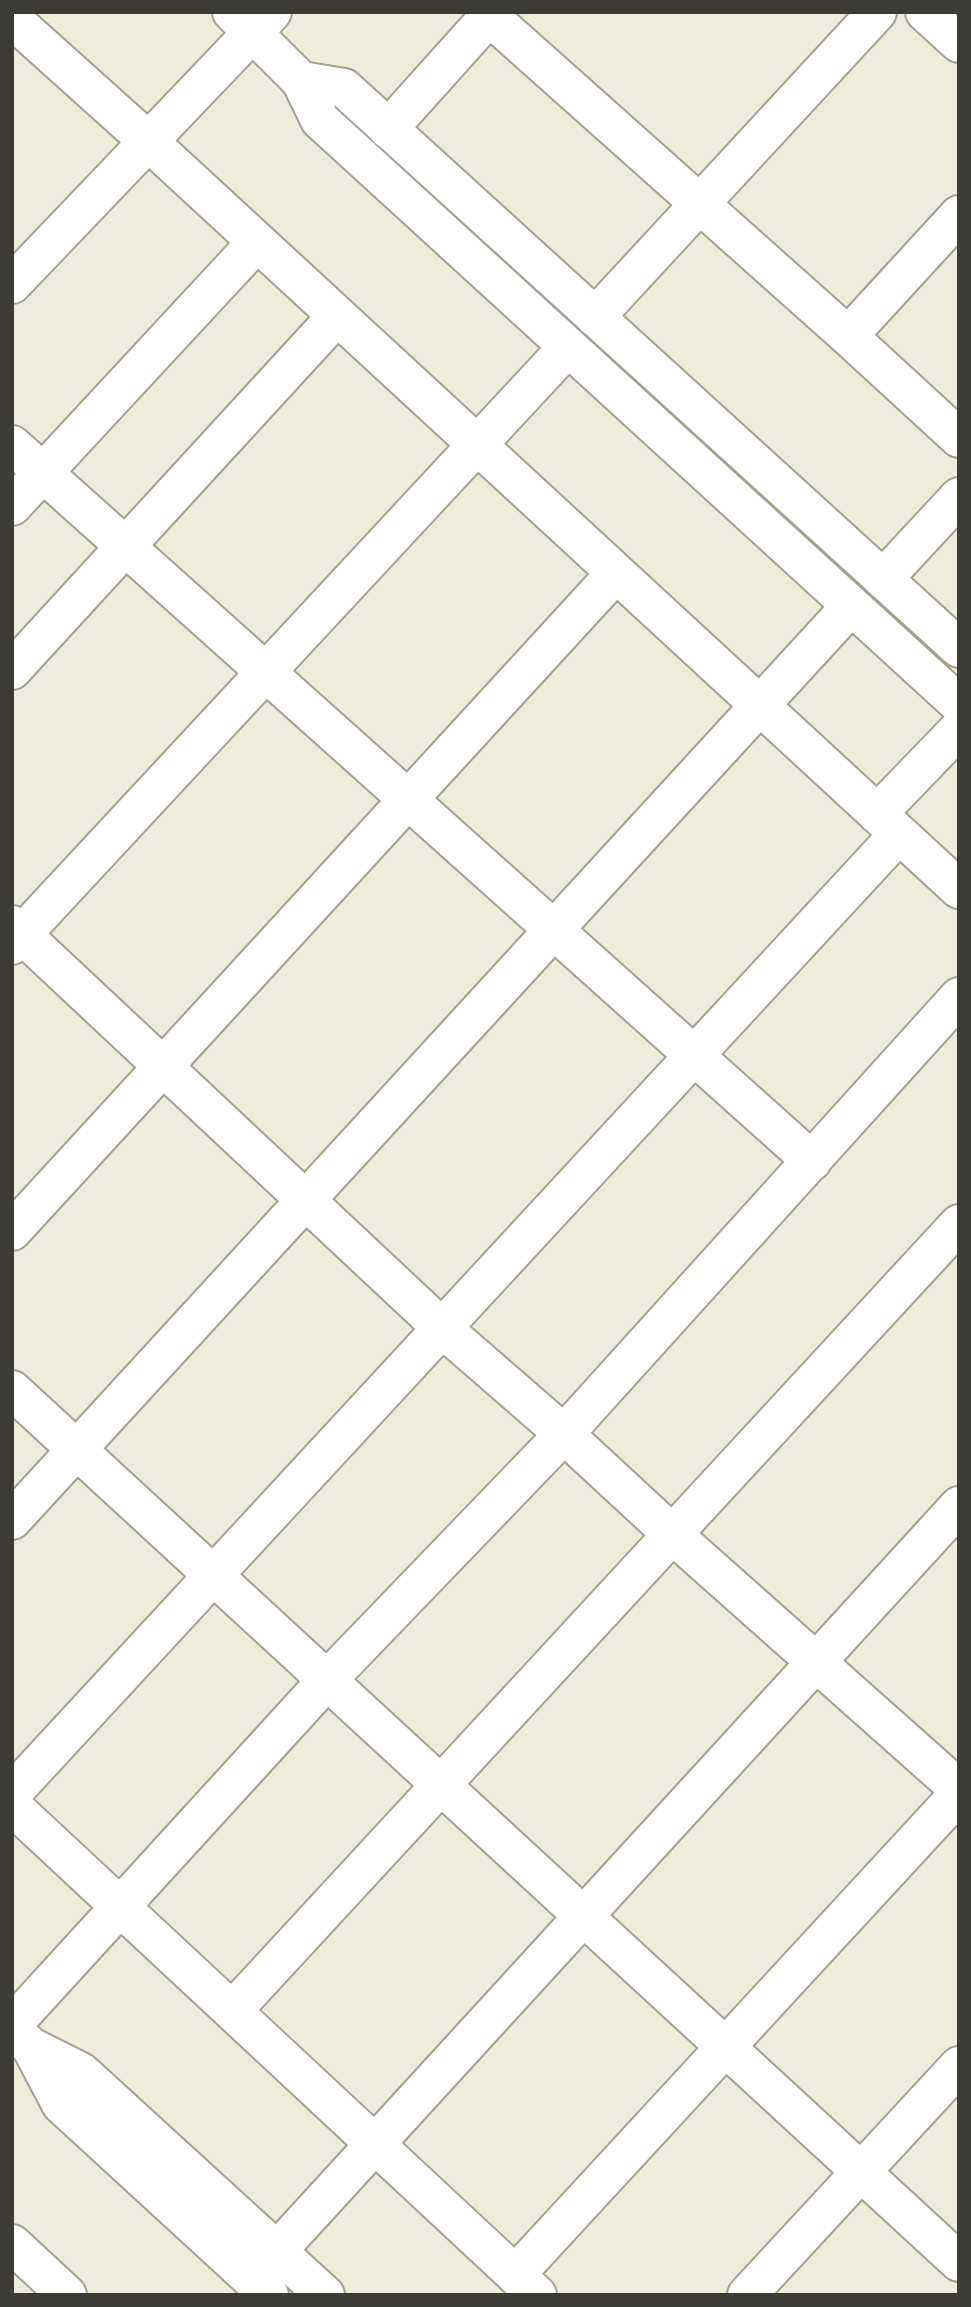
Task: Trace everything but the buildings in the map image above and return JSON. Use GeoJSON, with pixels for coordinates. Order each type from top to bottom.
{"type":"FeatureCollection","features":[{"type":"Feature","properties":{"kind":"street"},"geometry":{"type":"LineString","coordinates":[[595,317],[877,12]]}},
{"type":"Feature","properties":{"kind":"street"},"geometry":{"type":"LineString","coordinates":[[925,12],[959,43]]}},
{"type":"Feature","properties":{"kind":"street"},"geometry":{"type":"LineString","coordinates":[[388,129],[491,14],[959,438]]}},
{"type":"Feature","properties":{"kind":"street"},"geometry":{"type":"LineString","coordinates":[[12,284],[149,142],[253,19],[301,81],[320,120],[959,704]]}},
{"type":"Feature","properties":{"kind":"street"},"geometry":{"type":"LineString","coordinates":[[18,22],[959,889]]}},
{"type":"Feature","properties":{"kind":"street"},"geometry":{"type":"LineString","coordinates":[[301,81],[344,88],[959,648]]}},
{"type":"Feature","properties":{"kind":"street"},"geometry":{"type":"LineString","coordinates":[[848,336],[959,215]]}},
{"type":"Feature","properties":{"kind":"street"},"geometry":{"type":"LineString","coordinates":[[12,506],[257,242]]}},
{"type":"Feature","properties":{"kind":"street"},"geometry":{"type":"LineString","coordinates":[[12,670],[337,316]]}},
{"type":"Feature","properties":{"kind":"street"},"geometry":{"type":"LineString","coordinates":[[12,1806],[526,2285],[725,2047],[959,1791],[564,1434],[442,1328],[163,1066],[16,935],[266,672],[568,347]]}},
{"type":"Feature","properties":{"kind":"street"},"geometry":{"type":"LineString","coordinates":[[12,445],[812,1161]]}},
{"type":"Feature","properties":{"kind":"street"},"geometry":{"type":"LineString","coordinates":[[883,579],[959,497]]}},
{"type":"Feature","properties":{"kind":"street"},"geometry":{"type":"LineString","coordinates":[[12,1231],[616,573]]}},
{"type":"Feature","properties":{"kind":"street"},"geometry":{"type":"LineString","coordinates":[[12,1520],[851,606]]}},
{"type":"Feature","properties":{"kind":"street"},"geometry":{"type":"LineString","coordinates":[[12,1793],[694,1055],[888,824],[959,729]]}},
{"type":"Feature","properties":{"kind":"street"},"geometry":{"type":"LineString","coordinates":[[19,2034],[121,1907],[328,1679],[564,1434],[959,997]]}},
{"type":"Feature","properties":{"kind":"street"},"geometry":{"type":"LineString","coordinates":[[232,2011],[959,1224]]}},
{"type":"Feature","properties":{"kind":"street"},"geometry":{"type":"LineString","coordinates":[[12,1390],[959,2262]]}},
{"type":"Feature","properties":{"kind":"street"},"geometry":{"type":"LineString","coordinates":[[277,2251],[959,1506]]}},
{"type":"Feature","properties":{"kind":"street"},"geometry":{"type":"LineString","coordinates":[[19,2034],[81,2072],[325,2295]]}},
{"type":"Feature","properties":{"kind":"street"},"geometry":{"type":"LineString","coordinates":[[19,2034],[61,2104],[253,2290]]}},
{"type":"Feature","properties":{"kind":"street"},"geometry":{"type":"LineString","coordinates":[[747,2295],[959,2066]]}},
{"type":"Feature","properties":{"kind":"street"},"geometry":{"type":"LineString","coordinates":[[14,2249],[67,2295]]}}]}
